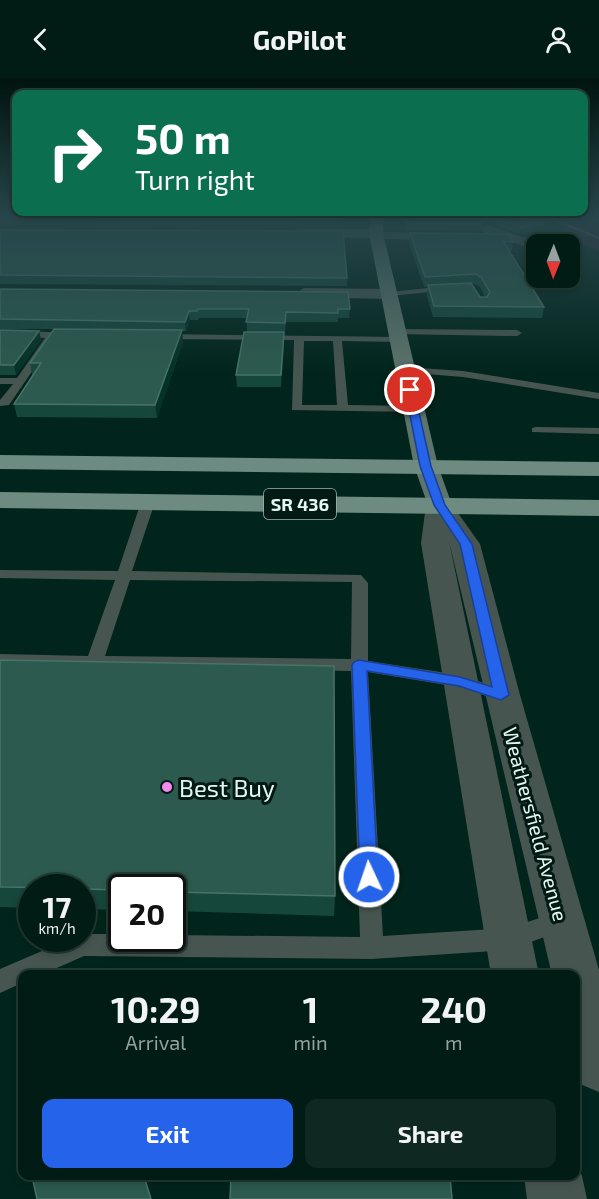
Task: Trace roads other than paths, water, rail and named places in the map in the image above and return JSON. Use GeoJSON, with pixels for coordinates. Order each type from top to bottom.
{"type":"FeatureCollection","features":[{"type":"Feature","properties":{"kind":"main road","name":"SR 436"},"geometry":{"type":"LineString","coordinates":[[0,462],[599,469]]}},
{"type":"Feature","properties":{"kind":"main road"},"geometry":{"type":"LineString","coordinates":[[0,473],[39,462]]}},
{"type":"Feature","properties":{"kind":"main road","name":"SR 436"},"geometry":{"type":"LineString","coordinates":[[0,500],[599,508]]}},
{"type":"Feature","properties":{"kind":"street","name":"Weathersfield Avenue"},"geometry":{"type":"LineString","coordinates":[[384,269],[426,466],[440,505],[466,544],[501,695],[574,970]]}},
{"type":"Feature","properties":{"kind":"street"},"geometry":{"type":"LineString","coordinates":[[283,293],[389,294]]}},
{"type":"Feature","properties":{"kind":"street","name":"Weathersfield Avenue"},"geometry":{"type":"LineString","coordinates":[[440,505],[435,543],[514,970]]}},
{"type":"Feature","properties":{"kind":"street","name":"Weathersfield Avenue"},"geometry":{"type":"LineString","coordinates":[[580,991],[599,1065]]}},
{"type":"Feature","properties":{"kind":"street"},"geometry":{"type":"LineString","coordinates":[[553,1180],[557,1199]]}},
{"type":"Feature","properties":{"kind":"lane"},"geometry":{"type":"LineString","coordinates":[[389,294],[463,288]]}},
{"type":"Feature","properties":{"kind":"lane"},"geometry":{"type":"LineString","coordinates":[[146,336],[338,338],[517,333]]}},
{"type":"Feature","properties":{"kind":"lane"},"geometry":{"type":"LineString","coordinates":[[0,334],[64,335]]}},
{"type":"Feature","properties":{"kind":"lane"},"geometry":{"type":"LineString","coordinates":[[0,403],[5,403],[52,335]]}},
{"type":"Feature","properties":{"kind":"lane"},"geometry":{"type":"LineString","coordinates":[[299,338],[296,408],[414,409]]}},
{"type":"Feature","properties":{"kind":"lane"},"geometry":{"type":"LineString","coordinates":[[338,338],[343,409]]}},
{"type":"Feature","properties":{"kind":"lane"},"geometry":{"type":"LineString","coordinates":[[405,370],[463,374],[599,396]]}},
{"type":"Feature","properties":{"kind":"lane"},"geometry":{"type":"LineString","coordinates":[[0,381],[20,381]]}},
{"type":"Feature","properties":{"kind":"lane"},"geometry":{"type":"LineString","coordinates":[[536,430],[599,431]]}},
{"type":"Feature","properties":{"kind":"lane"},"geometry":{"type":"LineString","coordinates":[[95,661],[148,502]]}},
{"type":"Feature","properties":{"kind":"lane"},"geometry":{"type":"LineString","coordinates":[[0,574],[356,578],[360,583],[359,665],[372,948]]}},
{"type":"Feature","properties":{"kind":"lane"},"geometry":{"type":"LineString","coordinates":[[0,660],[359,665],[460,681],[501,695]]}},
{"type":"Feature","properties":{"kind":"lane"},"geometry":{"type":"LineString","coordinates":[[25,970],[83,945],[372,948],[509,939],[561,920]]}},
{"type":"Feature","properties":{"kind":"lane"},"geometry":{"type":"LineString","coordinates":[[0,981],[18,973]]}},
{"type":"Feature","properties":{"kind":"place","name":"Best Buy"},"geometry":{"type":"Point","coordinates":[167,787]}}]}
